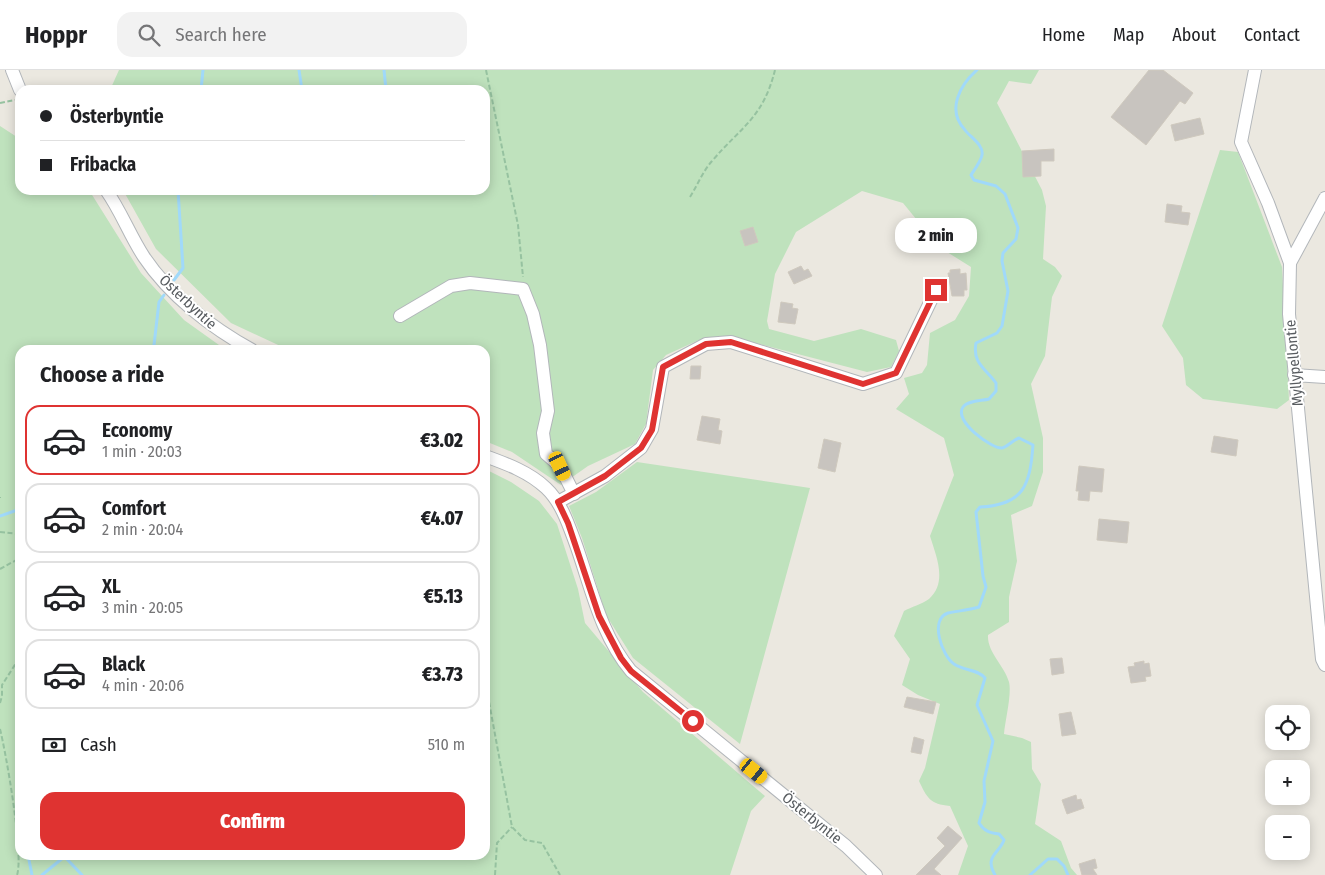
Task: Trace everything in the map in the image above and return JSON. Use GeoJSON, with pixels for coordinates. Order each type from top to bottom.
{"type":"FeatureCollection","features":[{"type":"Feature","properties":{"kind":"street"},"geometry":{"type":"LineString","coordinates":[[12,70],[18,85]]}},
{"type":"Feature","properties":{"kind":"street","name":"Myllypellontie"},"geometry":{"type":"LineString","coordinates":[[1256,70],[1241,142],[1268,203],[1290,263],[1289,314],[1294,375],[1322,659],[1325,665]]}},
{"type":"Feature","properties":{"kind":"street","name":"Österbyntie"},"geometry":{"type":"LineString","coordinates":[[109,195],[145,258],[167,286],[227,336],[243,345]]}},
{"type":"Feature","properties":{"kind":"street"},"geometry":{"type":"LineString","coordinates":[[1290,263],[1325,198]]}},
{"type":"Feature","properties":{"kind":"street"},"geometry":{"type":"LineString","coordinates":[[400,316],[451,286],[470,283],[523,289],[533,314],[540,345],[548,411],[543,433],[546,454],[560,466],[574,494]]}},
{"type":"Feature","properties":{"kind":"street"},"geometry":{"type":"LineString","coordinates":[[558,502],[605,476],[641,448],[652,430],[663,367],[706,344],[731,342],[863,384],[896,373],[936,290]]}},
{"type":"Feature","properties":{"kind":"street"},"geometry":{"type":"LineString","coordinates":[[1294,375],[1325,377]]}},
{"type":"Feature","properties":{"kind":"street","name":"Österbyntie"},"geometry":{"type":"LineString","coordinates":[[490,458],[530,476],[547,489],[558,502],[568,523],[599,616],[621,658],[631,671],[846,846],[876,875]]}},
{"type":"Feature","properties":{"kind":"path"},"geometry":{"type":"LineString","coordinates":[[486,70],[489,85]]}},
{"type":"Feature","properties":{"kind":"path"},"geometry":{"type":"LineString","coordinates":[[690,197],[711,162],[751,123],[770,91],[775,70]]}},
{"type":"Feature","properties":{"kind":"path"},"geometry":{"type":"LineString","coordinates":[[490,89],[518,225],[522,256],[523,289]]}},
{"type":"Feature","properties":{"kind":"path"},"geometry":{"type":"LineString","coordinates":[[0,103],[15,100]]}},
{"type":"Feature","properties":{"kind":"path"},"geometry":{"type":"LineString","coordinates":[[0,532],[15,534]]}},
{"type":"Feature","properties":{"kind":"path"},"geometry":{"type":"LineString","coordinates":[[0,569],[15,561]]}},
{"type":"Feature","properties":{"kind":"path"},"geometry":{"type":"LineString","coordinates":[[0,703],[2,684],[15,664]]}},
{"type":"Feature","properties":{"kind":"path"},"geometry":{"type":"LineString","coordinates":[[490,707],[512,827],[525,840],[542,843],[560,875]]}},
{"type":"Feature","properties":{"kind":"path"},"geometry":{"type":"LineString","coordinates":[[0,729],[6,753],[15,824]]}},
{"type":"Feature","properties":{"kind":"path"},"geometry":{"type":"LineString","coordinates":[[495,875],[497,843],[512,827]]}},
{"type":"Feature","properties":{"kind":"path"},"geometry":{"type":"LineString","coordinates":[[17,860],[17,875]]}},
{"type":"Feature","properties":{"kind":"green space"},"geometry":{"type":"Polygon","coordinates":[[[119,70],[1039,70],[1031,84],[1009,81],[997,103],[1042,190],[1046,206],[1043,259],[1055,267],[1062,276],[1052,297],[1045,356],[1031,384],[1043,438],[1043,472],[1032,506],[1011,515],[1017,561],[1009,597],[1009,622],[988,635],[988,641],[1007,676],[1010,687],[1004,734],[1031,742],[1032,769],[1041,784],[1035,824],[1061,841],[1071,868],[1077,875],[958,875],[968,846],[950,806],[938,804],[930,799],[919,781],[925,768],[940,704],[918,695],[902,685],[910,659],[894,636],[904,611],[929,599],[938,585],[939,569],[930,536],[954,475],[944,438],[896,409],[909,394],[904,378],[922,373],[927,365],[930,333],[955,320],[969,296],[971,267],[939,247],[903,203],[862,191],[796,232],[775,274],[767,321],[769,329],[814,341],[861,329],[896,340],[899,351],[891,367],[867,372],[728,336],[699,340],[666,355],[653,370],[646,424],[635,444],[588,466],[561,485],[512,452],[490,443],[490,345],[278,345],[231,323],[156,249],[126,195],[490,195],[490,85],[112,85],[119,70]]]}},
{"type":"Feature","properties":{"kind":"green space"},"geometry":{"type":"Polygon","coordinates":[[[0,126],[15,136],[15,195],[92,195],[141,273],[184,320],[219,345],[15,345],[15,860],[490,860],[490,472],[511,482],[539,501],[557,524],[578,589],[585,623],[643,692],[765,796],[751,811],[730,875],[0,875],[0,126]]]}},
{"type":"Feature","properties":{"kind":"green space"},"geometry":{"type":"Polygon","coordinates":[[[1220,150],[1238,152],[1282,267],[1289,400],[1277,409],[1203,399],[1186,385],[1183,358],[1162,326],[1220,150]]]}},
{"type":"Feature","properties":{"kind":"green space"},"geometry":{"type":"Polygon","coordinates":[[[637,462],[810,488],[740,744],[633,658],[606,615],[582,538],[569,506],[596,492],[637,462]]]}},
{"type":"Feature","properties":{"kind":"building"},"geometry":{"type":"Polygon","coordinates":[[[1149,70],[1163,70],[1193,93],[1185,104],[1180,101],[1146,145],[1111,117],[1149,70]]]}},
{"type":"Feature","properties":{"kind":"building"},"geometry":{"type":"Polygon","coordinates":[[[1200,118],[1204,134],[1175,141],[1171,125],[1200,118]]]}},
{"type":"Feature","properties":{"kind":"building"},"geometry":{"type":"Polygon","coordinates":[[[1054,149],[1054,161],[1041,161],[1041,176],[1023,177],[1022,151],[1054,149]]]}},
{"type":"Feature","properties":{"kind":"building"},"geometry":{"type":"Polygon","coordinates":[[[1167,204],[1182,206],[1181,212],[1190,213],[1188,225],[1165,222],[1167,204]]]}},
{"type":"Feature","properties":{"kind":"building"},"geometry":{"type":"Polygon","coordinates":[[[753,227],[758,242],[745,246],[740,231],[753,227]]]}},
{"type":"Feature","properties":{"kind":"building"},"geometry":{"type":"Polygon","coordinates":[[[801,266],[804,271],[808,269],[812,276],[794,284],[788,272],[801,266]]]}},
{"type":"Feature","properties":{"kind":"building"},"geometry":{"type":"Polygon","coordinates":[[[960,269],[960,274],[966,273],[967,290],[964,290],[964,296],[952,296],[948,273],[950,273],[950,270],[960,269]]]}},
{"type":"Feature","properties":{"kind":"building"},"geometry":{"type":"Polygon","coordinates":[[[781,302],[793,304],[792,308],[798,309],[795,324],[778,322],[781,302]]]}},
{"type":"Feature","properties":{"kind":"building"},"geometry":{"type":"Polygon","coordinates":[[[691,366],[701,366],[700,379],[690,379],[691,366]]]}},
{"type":"Feature","properties":{"kind":"building"},"geometry":{"type":"Polygon","coordinates":[[[702,416],[720,419],[718,430],[722,431],[720,444],[697,440],[702,416]]]}},
{"type":"Feature","properties":{"kind":"building"},"geometry":{"type":"Polygon","coordinates":[[[1214,436],[1238,440],[1236,456],[1211,452],[1214,436]]]}},
{"type":"Feature","properties":{"kind":"building"},"geometry":{"type":"Polygon","coordinates":[[[824,439],[841,443],[835,472],[818,468],[824,439]]]}},
{"type":"Feature","properties":{"kind":"building"},"geometry":{"type":"Polygon","coordinates":[[[1079,466],[1104,469],[1102,492],[1090,491],[1089,501],[1078,500],[1079,491],[1076,491],[1079,466]]]}},
{"type":"Feature","properties":{"kind":"building"},"geometry":{"type":"Polygon","coordinates":[[[1099,519],[1129,522],[1127,543],[1097,540],[1099,519]]]}},
{"type":"Feature","properties":{"kind":"building"},"geometry":{"type":"Polygon","coordinates":[[[1062,658],[1064,673],[1052,675],[1050,659],[1062,658]]]}},
{"type":"Feature","properties":{"kind":"building"},"geometry":{"type":"Polygon","coordinates":[[[1144,661],[1144,664],[1149,663],[1151,676],[1145,677],[1146,681],[1131,683],[1128,667],[1135,666],[1134,663],[1144,661]]]}},
{"type":"Feature","properties":{"kind":"building"},"geometry":{"type":"Polygon","coordinates":[[[907,697],[936,702],[933,714],[904,707],[907,697]]]}},
{"type":"Feature","properties":{"kind":"building"},"geometry":{"type":"Polygon","coordinates":[[[1071,712],[1076,734],[1062,736],[1059,714],[1071,712]]]}},
{"type":"Feature","properties":{"kind":"building"},"geometry":{"type":"Polygon","coordinates":[[[914,737],[924,740],[921,754],[911,752],[914,737]]]}},
{"type":"Feature","properties":{"kind":"building"},"geometry":{"type":"Polygon","coordinates":[[[1076,795],[1077,800],[1081,799],[1084,808],[1067,814],[1062,800],[1076,795]]]}},
{"type":"Feature","properties":{"kind":"building"},"geometry":{"type":"Polygon","coordinates":[[[948,826],[962,838],[934,869],[941,875],[916,875],[945,846],[937,838],[948,826]]]}},
{"type":"Feature","properties":{"kind":"building"},"geometry":{"type":"Polygon","coordinates":[[[1095,859],[1097,868],[1093,869],[1097,875],[1082,875],[1079,864],[1095,859]]]}},
{"type":"Feature","properties":{"kind":"waterway"},"geometry":{"type":"LineString","coordinates":[[202,85],[203,70]]}},
{"type":"Feature","properties":{"kind":"waterway"},"geometry":{"type":"LineString","coordinates":[[299,70],[301,85]]}},
{"type":"Feature","properties":{"kind":"waterway"},"geometry":{"type":"LineString","coordinates":[[384,70],[386,85]]}},
{"type":"Feature","properties":{"kind":"waterway"},"geometry":{"type":"LineString","coordinates":[[977,70],[965,83],[956,106],[959,122],[982,151],[980,160],[971,175],[974,180],[996,186],[1005,194],[1018,228],[1016,239],[1003,253],[1002,261],[1008,291],[1002,326],[997,333],[976,343],[975,350],[978,361],[996,383],[996,391],[989,399],[965,405],[961,413],[968,426],[990,444],[1002,448],[1019,438],[1033,445],[1030,471],[1027,482],[1022,490],[1006,502],[980,507],[976,512],[983,576],[986,587],[979,607],[948,613],[939,622],[938,630],[945,654],[950,660],[954,664],[979,673],[985,678],[977,705],[993,741],[984,781],[985,802],[979,823],[988,831],[999,834],[1004,840],[992,859],[992,869],[995,875]]}},
{"type":"Feature","properties":{"kind":"waterway"},"geometry":{"type":"LineString","coordinates":[[174,280],[183,268],[178,195]]}},
{"type":"Feature","properties":{"kind":"waterway"},"geometry":{"type":"LineString","coordinates":[[154,345],[159,302],[164,295]]}},
{"type":"Feature","properties":{"kind":"waterway"},"geometry":{"type":"LineString","coordinates":[[0,516],[15,511]]}},
{"type":"Feature","properties":{"kind":"waterway"},"geometry":{"type":"LineString","coordinates":[[1030,875],[1048,859],[1057,859],[1064,866],[1068,875]]}},
{"type":"Feature","properties":{"kind":"waterway"},"geometry":{"type":"LineString","coordinates":[[29,860],[32,875]]}},
{"type":"Feature","properties":{"kind":"waterway"},"geometry":{"type":"LineString","coordinates":[[42,875],[60,860]]}},
{"type":"Feature","properties":{"kind":"waterway"},"geometry":{"type":"LineString","coordinates":[[68,860],[82,875]]}},
{"type":"Feature","properties":{"kind":"route"},"geometry":{"type":"LineString","coordinates":[[693,721],[631,671],[621,658],[599,616],[568,523],[558,502],[605,476],[641,448],[652,430],[653,412],[663,367],[706,344],[731,342],[863,384],[896,373],[936,290]]}}]}
